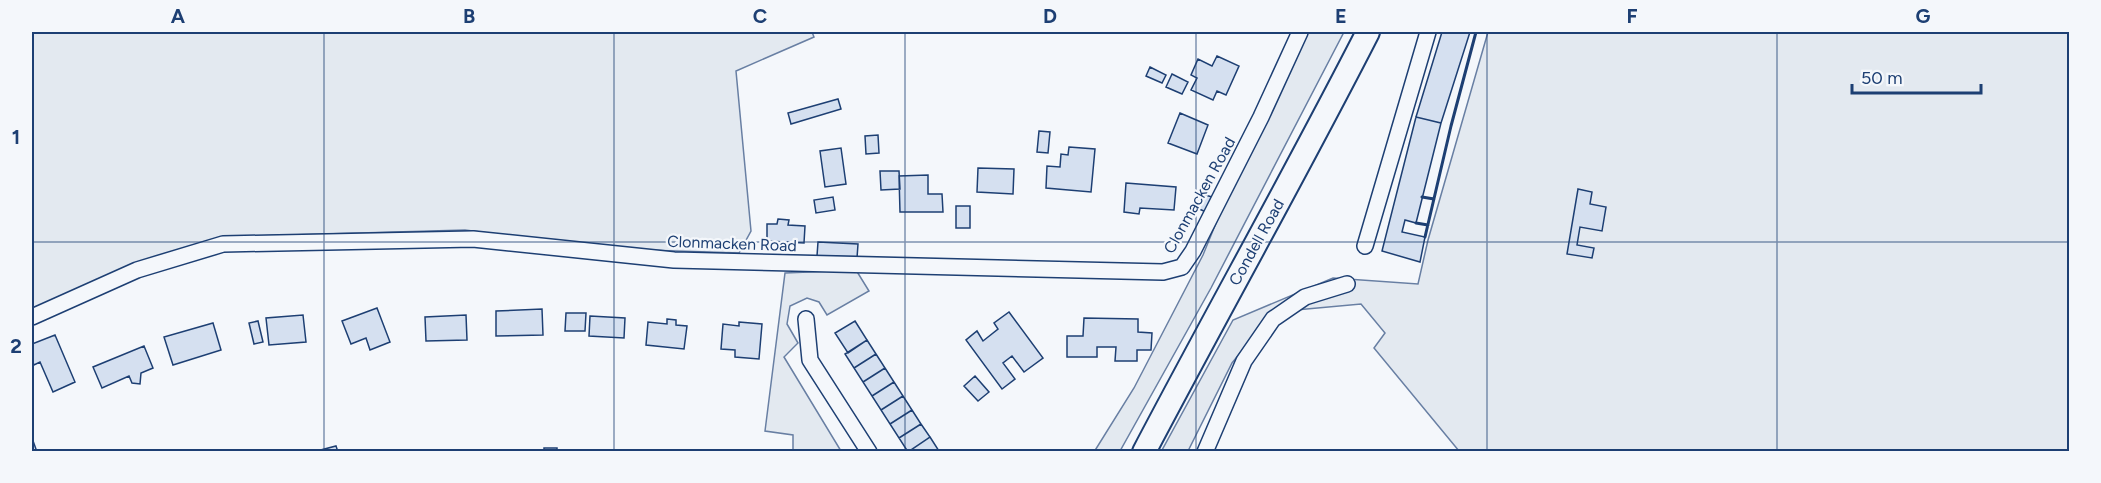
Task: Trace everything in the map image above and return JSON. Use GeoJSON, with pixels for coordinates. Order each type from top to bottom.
{"type":"FeatureCollection","features":[{"type":"Feature","properties":{"kind":"main road","name":"Condell Road"},"geometry":{"type":"LineString","coordinates":[[1144,452],[1368,32]]}},
{"type":"Feature","properties":{"kind":"street","name":"Clonmacken Road"},"geometry":{"type":"LineString","coordinates":[[32,317],[137,270],[223,244],[473,239],[674,260],[1163,273],[1182,267],[1193,251],[1261,117],[1300,32]]}},
{"type":"Feature","properties":{"kind":"street"},"geometry":{"type":"LineString","coordinates":[[1365,246],[1428,32]]}},
{"type":"Feature","properties":{"kind":"street"},"geometry":{"type":"LineString","coordinates":[[1205,452],[1244,361],[1273,320],[1305,297],[1347,284]]}},
{"type":"Feature","properties":{"kind":"street"},"geometry":{"type":"LineString","coordinates":[[806,319],[810,360],[869,452]]}},
{"type":"Feature","properties":{"kind":"shaded area"},"geometry":{"type":"Polygon","coordinates":[[[32,32],[812,32],[814,37],[736,71],[751,231],[739,253],[614,249],[465,230],[223,237],[32,312],[32,32]]]}},
{"type":"Feature","properties":{"kind":"shaded area"},"geometry":{"type":"Polygon","coordinates":[[[1294,32],[1344,32],[1211,288],[1120,451],[1094,452],[1134,388],[1203,255],[1294,32]]]}},
{"type":"Feature","properties":{"kind":"shaded area"},"geometry":{"type":"Polygon","coordinates":[[[1488,32],[2069,32],[2069,451],[1459,451],[1374,348],[1385,333],[1361,304],[1274,312],[1232,363],[1188,451],[1161,452],[1233,320],[1333,278],[1418,284],[1428,240],[1488,32]]]}},
{"type":"Feature","properties":{"kind":"shaded area"},"geometry":{"type":"Polygon","coordinates":[[[856,270],[869,291],[827,315],[819,302],[807,298],[790,306],[787,324],[798,343],[784,357],[841,451],[793,451],[793,435],[765,431],[785,273],[856,270]]]}},
{"type":"Feature","properties":{"kind":"building"},"geometry":{"type":"Polygon","coordinates":[[[1442,32],[1470,32],[1441,123],[1416,117],[1442,32]]]}},
{"type":"Feature","properties":{"kind":"building"},"geometry":{"type":"Polygon","coordinates":[[[1217,56],[1239,66],[1226,95],[1217,91],[1213,100],[1191,90],[1197,78],[1191,75],[1198,59],[1212,66],[1217,56]]]}},
{"type":"Feature","properties":{"kind":"building"},"geometry":{"type":"Polygon","coordinates":[[[1150,67],[1166,75],[1162,83],[1146,76],[1150,67]]]}},
{"type":"Feature","properties":{"kind":"building"},"geometry":{"type":"Polygon","coordinates":[[[1172,74],[1188,82],[1182,94],[1166,87],[1172,74]]]}},
{"type":"Feature","properties":{"kind":"building"},"geometry":{"type":"Polygon","coordinates":[[[838,99],[841,109],[791,124],[788,113],[838,99]]]}},
{"type":"Feature","properties":{"kind":"building"},"geometry":{"type":"Polygon","coordinates":[[[1180,113],[1208,125],[1197,154],[1168,143],[1180,113]]]}},
{"type":"Feature","properties":{"kind":"building"},"geometry":{"type":"Polygon","coordinates":[[[1416,117],[1441,123],[1416,223],[1405,220],[1402,232],[1425,237],[1420,262],[1382,251],[1416,117]]]}},
{"type":"Feature","properties":{"kind":"building"},"geometry":{"type":"Polygon","coordinates":[[[1039,131],[1050,132],[1048,153],[1037,152],[1039,131]]]}},
{"type":"Feature","properties":{"kind":"building"},"geometry":{"type":"Polygon","coordinates":[[[878,135],[879,153],[866,154],[865,136],[878,135]]]}},
{"type":"Feature","properties":{"kind":"building"},"geometry":{"type":"Polygon","coordinates":[[[1069,147],[1095,149],[1091,192],[1046,188],[1047,166],[1060,167],[1061,154],[1068,155],[1069,147]]]}},
{"type":"Feature","properties":{"kind":"building"},"geometry":{"type":"Polygon","coordinates":[[[841,148],[846,184],[825,187],[820,151],[841,148]]]}},
{"type":"Feature","properties":{"kind":"building"},"geometry":{"type":"Polygon","coordinates":[[[978,168],[1014,169],[1013,194],[977,192],[978,168]]]}},
{"type":"Feature","properties":{"kind":"building"},"geometry":{"type":"Polygon","coordinates":[[[880,171],[899,171],[900,189],[881,190],[880,171]]]}},
{"type":"Feature","properties":{"kind":"building"},"geometry":{"type":"Polygon","coordinates":[[[928,175],[928,194],[942,194],[943,212],[900,212],[899,176],[928,175]]]}},
{"type":"Feature","properties":{"kind":"building"},"geometry":{"type":"Polygon","coordinates":[[[1126,183],[1176,187],[1174,210],[1140,208],[1139,214],[1124,212],[1126,183]]]}},
{"type":"Feature","properties":{"kind":"building"},"geometry":{"type":"Polygon","coordinates":[[[1578,189],[1592,192],[1590,204],[1606,207],[1602,231],[1580,227],[1577,245],[1594,248],[1592,258],[1567,254],[1578,189]]]}},
{"type":"Feature","properties":{"kind":"building"},"geometry":{"type":"Polygon","coordinates":[[[1202,194],[1212,197],[1206,212],[1197,208],[1202,194]]]}},
{"type":"Feature","properties":{"kind":"building"},"geometry":{"type":"Polygon","coordinates":[[[833,197],[835,210],[816,213],[814,200],[833,197]]]}},
{"type":"Feature","properties":{"kind":"building"},"geometry":{"type":"Polygon","coordinates":[[[956,206],[970,206],[970,228],[956,228],[956,206]]]}},
{"type":"Feature","properties":{"kind":"building"},"geometry":{"type":"Polygon","coordinates":[[[778,219],[789,220],[788,225],[805,226],[804,243],[767,241],[767,224],[777,224],[778,219]]]}},
{"type":"Feature","properties":{"kind":"building"},"geometry":{"type":"Polygon","coordinates":[[[818,242],[858,244],[857,258],[817,256],[818,242]]]}},
{"type":"Feature","properties":{"kind":"building"},"geometry":{"type":"Polygon","coordinates":[[[377,308],[390,342],[370,350],[366,338],[351,344],[342,321],[377,308]]]}},
{"type":"Feature","properties":{"kind":"building"},"geometry":{"type":"Polygon","coordinates":[[[542,309],[543,335],[496,336],[496,311],[542,309]]]}},
{"type":"Feature","properties":{"kind":"building"},"geometry":{"type":"Polygon","coordinates":[[[1009,312],[1043,358],[1024,372],[1012,356],[1003,363],[1015,379],[1002,389],[966,340],[977,331],[983,341],[998,329],[994,323],[1009,312]]]}},
{"type":"Feature","properties":{"kind":"building"},"geometry":{"type":"Polygon","coordinates":[[[566,313],[586,313],[585,331],[565,331],[566,313]]]}},
{"type":"Feature","properties":{"kind":"building"},"geometry":{"type":"Polygon","coordinates":[[[303,315],[306,342],[269,345],[266,318],[303,315]]]}},
{"type":"Feature","properties":{"kind":"building"},"geometry":{"type":"Polygon","coordinates":[[[466,315],[467,340],[426,341],[425,317],[466,315]]]}},
{"type":"Feature","properties":{"kind":"building"},"geometry":{"type":"Polygon","coordinates":[[[590,316],[625,318],[624,338],[589,336],[590,316]]]}},
{"type":"Feature","properties":{"kind":"building"},"geometry":{"type":"Polygon","coordinates":[[[1084,318],[1138,319],[1138,332],[1152,333],[1151,350],[1137,350],[1137,361],[1115,361],[1116,347],[1097,347],[1097,357],[1067,357],[1067,336],[1083,336],[1084,318]]]}},
{"type":"Feature","properties":{"kind":"building"},"geometry":{"type":"Polygon","coordinates":[[[667,319],[676,320],[676,325],[687,326],[684,349],[646,345],[648,322],[667,324],[667,319]]]}},
{"type":"Feature","properties":{"kind":"building"},"geometry":{"type":"Polygon","coordinates":[[[258,321],[263,342],[254,344],[249,323],[258,321]]]}},
{"type":"Feature","properties":{"kind":"building"},"geometry":{"type":"Polygon","coordinates":[[[855,321],[867,340],[848,353],[835,333],[855,321]]]}},
{"type":"Feature","properties":{"kind":"building"},"geometry":{"type":"Polygon","coordinates":[[[739,322],[762,324],[759,359],[735,357],[735,350],[721,349],[723,324],[739,326],[739,322]]]}},
{"type":"Feature","properties":{"kind":"building"},"geometry":{"type":"Polygon","coordinates":[[[213,323],[221,350],[173,365],[164,337],[213,323]]]}},
{"type":"Feature","properties":{"kind":"building"},"geometry":{"type":"Polygon","coordinates":[[[55,335],[75,382],[53,392],[40,362],[34,365],[32,344],[55,335]]]}},
{"type":"Feature","properties":{"kind":"building"},"geometry":{"type":"Polygon","coordinates":[[[867,340],[876,354],[854,368],[845,354],[867,340]]]}},
{"type":"Feature","properties":{"kind":"building"},"geometry":{"type":"Polygon","coordinates":[[[144,346],[153,368],[141,373],[140,384],[132,383],[129,376],[102,388],[93,367],[144,346]]]}},
{"type":"Feature","properties":{"kind":"building"},"geometry":{"type":"Polygon","coordinates":[[[876,354],[885,368],[863,382],[854,368],[876,354]]]}},
{"type":"Feature","properties":{"kind":"building"},"geometry":{"type":"Polygon","coordinates":[[[885,368],[894,382],[872,396],[863,382],[885,368]]]}},
{"type":"Feature","properties":{"kind":"building"},"geometry":{"type":"Polygon","coordinates":[[[975,376],[989,392],[978,401],[964,386],[975,376]]]}},
{"type":"Feature","properties":{"kind":"building"},"geometry":{"type":"Polygon","coordinates":[[[894,382],[903,396],[881,410],[872,396],[894,382]]]}},
{"type":"Feature","properties":{"kind":"building"},"geometry":{"type":"Polygon","coordinates":[[[903,396],[912,410],[890,424],[881,410],[903,396]]]}},
{"type":"Feature","properties":{"kind":"building"},"geometry":{"type":"Polygon","coordinates":[[[912,410],[921,424],[899,438],[890,424],[912,410]]]}},
{"type":"Feature","properties":{"kind":"building"},"geometry":{"type":"Polygon","coordinates":[[[921,424],[930,437],[908,452],[899,438],[921,424]]]}},
{"type":"Feature","properties":{"kind":"building"},"geometry":{"type":"Polygon","coordinates":[[[930,437],[939,451],[908,452],[930,437]]]}},
{"type":"Feature","properties":{"kind":"building"},"geometry":{"type":"Polygon","coordinates":[[[32,438],[37,452],[32,452],[32,438]]]}},
{"type":"Feature","properties":{"kind":"building"},"geometry":{"type":"Polygon","coordinates":[[[336,446],[338,452],[317,451],[336,446]]]}},
{"type":"Feature","properties":{"kind":"building"},"geometry":{"type":"Polygon","coordinates":[[[544,448],[557,448],[557,452],[544,452],[544,448]]]}},
{"type":"Feature","properties":{"kind":"wall"},"geometry":{"type":"LineString","coordinates":[[1425,237],[1476,32]]}},
{"type":"Feature","properties":{"kind":"wall"},"geometry":{"type":"LineString","coordinates":[[1422,197],[1434,199]]}},
{"type":"Feature","properties":{"kind":"wall"},"geometry":{"type":"LineString","coordinates":[[1416,223],[1428,225]]}}]}
